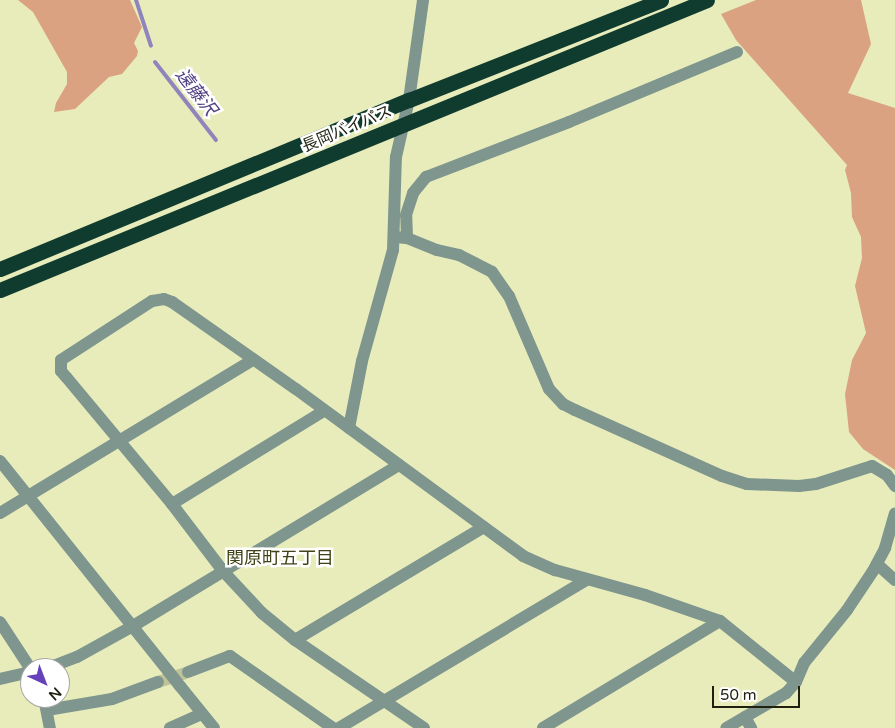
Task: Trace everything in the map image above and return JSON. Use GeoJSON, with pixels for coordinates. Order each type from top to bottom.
{"type":"FeatureCollection","features":[{"type":"Feature","properties":{"kind":"highway","name":"長岡バイパス"},"geometry":{"type":"LineString","coordinates":[[0,269],[409,100],[661,0]]}},
{"type":"Feature","properties":{"kind":"highway","name":"長岡バイパス"},"geometry":{"type":"LineString","coordinates":[[0,290],[707,0]]}},
{"type":"Feature","properties":{"kind":"street"},"geometry":{"type":"LineString","coordinates":[[349,428],[362,361],[374,317],[383,293],[394,237],[396,157],[409,100],[423,0]]}},
{"type":"Feature","properties":{"kind":"street"},"geometry":{"type":"LineString","coordinates":[[407,238],[406,215],[413,193],[426,177],[569,122],[736,52]]}},
{"type":"Feature","properties":{"kind":"street"},"geometry":{"type":"LineString","coordinates":[[394,237],[407,238],[474,261],[492,272],[509,296],[549,389],[563,404],[575,410],[722,476],[747,484],[799,486],[816,484],[872,466],[887,475],[895,486]]}},
{"type":"Feature","properties":{"kind":"street"},"geometry":{"type":"LineString","coordinates":[[424,728],[295,640],[262,613],[223,570],[172,504],[61,371],[61,360],[152,301],[164,299],[172,302],[349,428],[523,556],[555,570],[645,595],[720,621],[796,682]]}},
{"type":"Feature","properties":{"kind":"street"},"geometry":{"type":"LineString","coordinates":[[0,512],[252,360]]}},
{"type":"Feature","properties":{"kind":"street"},"geometry":{"type":"LineString","coordinates":[[172,504],[324,411]]}},
{"type":"Feature","properties":{"kind":"street"},"geometry":{"type":"LineString","coordinates":[[0,461],[214,728]]}},
{"type":"Feature","properties":{"kind":"street"},"geometry":{"type":"LineString","coordinates":[[70,660],[133,626],[399,465]]}},
{"type":"Feature","properties":{"kind":"street"},"geometry":{"type":"LineString","coordinates":[[726,728],[786,692],[796,682],[804,663],[847,610],[877,564],[885,548],[895,513]]}},
{"type":"Feature","properties":{"kind":"street"},"geometry":{"type":"LineString","coordinates":[[295,640],[484,527]]}},
{"type":"Feature","properties":{"kind":"street"},"geometry":{"type":"LineString","coordinates":[[877,564],[895,580]]}},
{"type":"Feature","properties":{"kind":"street"},"geometry":{"type":"LineString","coordinates":[[339,728],[586,580]]}},
{"type":"Feature","properties":{"kind":"street"},"geometry":{"type":"LineString","coordinates":[[543,728],[720,621]]}},
{"type":"Feature","properties":{"kind":"street"},"geometry":{"type":"LineString","coordinates":[[0,622],[23,658]]}},
{"type":"Feature","properties":{"kind":"street"},"geometry":{"type":"LineString","coordinates":[[188,672],[230,656],[333,728]]}},
{"type":"Feature","properties":{"kind":"street"},"geometry":{"type":"LineString","coordinates":[[0,679],[20,674]]}},
{"type":"Feature","properties":{"kind":"street"},"geometry":{"type":"LineString","coordinates":[[70,702],[112,699],[158,682]]}},
{"type":"Feature","properties":{"kind":"street"},"geometry":{"type":"LineString","coordinates":[[46,708],[50,728]]}},
{"type":"Feature","properties":{"kind":"street"},"geometry":{"type":"LineString","coordinates":[[170,728],[202,714]]}},
{"type":"Feature","properties":{"kind":"street"},"geometry":{"type":"LineString","coordinates":[[745,716],[751,728]]}},
{"type":"Feature","properties":{"kind":"shaded area"},"geometry":{"type":"Polygon","coordinates":[[[18,0],[130,0],[142,27],[134,43],[138,51],[137,56],[122,74],[109,77],[75,109],[54,112],[56,103],[67,84],[67,72],[33,12],[18,0]]]}},
{"type":"Feature","properties":{"kind":"shaded area"},"geometry":{"type":"Polygon","coordinates":[[[756,0],[861,0],[871,44],[848,93],[895,108],[895,470],[863,449],[849,432],[845,394],[852,360],[866,333],[855,286],[862,258],[861,237],[852,217],[851,193],[845,170],[847,165],[736,40],[721,14],[756,0]]]}},
{"type":"Feature","properties":{"kind":"waterway","name":"遠藤沢"},"geometry":{"type":"LineString","coordinates":[[136,0],[151,46]]}},
{"type":"Feature","properties":{"kind":"waterway","name":"遠藤沢"},"geometry":{"type":"LineString","coordinates":[[155,62],[216,140]]}},
{"type":"Feature","properties":{"kind":"tunnel"},"geometry":{"type":"LineString","coordinates":[[158,682],[188,672]]}},
{"type":"Feature","properties":{"kind":"district","name":"関原町五丁目"},"geometry":{"type":"Point","coordinates":[280,558]}}]}
